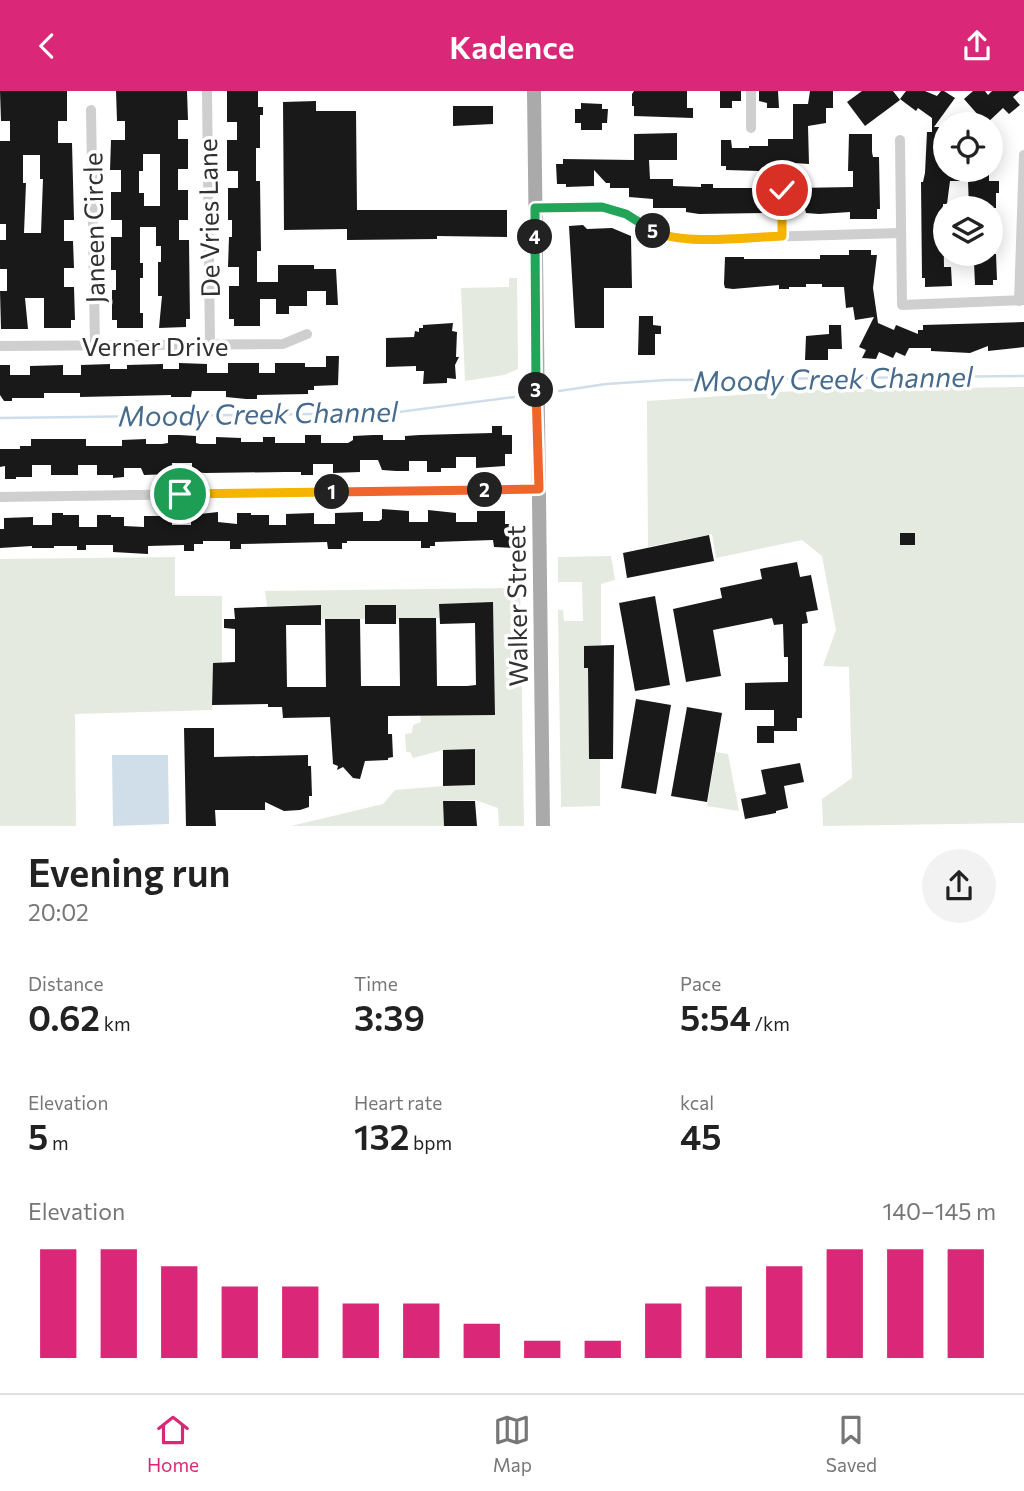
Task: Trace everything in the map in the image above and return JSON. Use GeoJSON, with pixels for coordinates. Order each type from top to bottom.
{"type":"FeatureCollection","features":[{"type":"Feature","properties":{"kind":"main road","name":"Walker Street"},"geometry":{"type":"LineString","coordinates":[[534,91],[543,826]]}},
{"type":"Feature","properties":{"kind":"street","name":"De Vries Lane"},"geometry":{"type":"LineString","coordinates":[[207,91],[210,345]]}},
{"type":"Feature","properties":{"kind":"street"},"geometry":{"type":"LineString","coordinates":[[751,91],[751,128]]}},
{"type":"Feature","properties":{"kind":"street","name":"Janeen Circle"},"geometry":{"type":"LineString","coordinates":[[91,110],[94,346]]}},
{"type":"Feature","properties":{"kind":"street"},"geometry":{"type":"LineString","coordinates":[[900,140],[902,305],[1021,300],[1024,155]]}},
{"type":"Feature","properties":{"kind":"street"},"geometry":{"type":"LineString","coordinates":[[782,190],[782,236]]}},
{"type":"Feature","properties":{"kind":"street"},"geometry":{"type":"LineString","coordinates":[[535,208],[614,209],[664,236],[676,238],[901,233]]}},
{"type":"Feature","properties":{"kind":"street","name":"Verner Drive"},"geometry":{"type":"LineString","coordinates":[[0,346],[284,344],[307,334]]}},
{"type":"Feature","properties":{"kind":"street"},"geometry":{"type":"LineString","coordinates":[[0,497],[539,489]]}},
{"type":"Feature","properties":{"kind":"shaded area"},"geometry":{"type":"Polygon","coordinates":[[[509,278],[517,278],[518,369],[504,375],[465,381],[461,288],[509,287],[509,278]]]}},
{"type":"Feature","properties":{"kind":"shaded area"},"geometry":{"type":"Polygon","coordinates":[[[1024,387],[1024,823],[823,826],[822,799],[852,778],[849,667],[823,666],[836,630],[822,556],[802,540],[716,558],[712,534],[648,547],[647,401],[811,390],[1024,387]]]}},
{"type":"Feature","properties":{"kind":"shaded area"},"geometry":{"type":"Polygon","coordinates":[[[611,556],[615,580],[601,584],[601,645],[584,646],[584,668],[588,668],[589,759],[600,759],[600,806],[561,807],[558,610],[563,610],[564,621],[583,621],[582,582],[558,582],[558,557],[611,556]]]}},
{"type":"Feature","properties":{"kind":"shaded area"},"geometry":{"type":"Polygon","coordinates":[[[175,557],[175,596],[222,596],[222,663],[213,663],[212,710],[75,714],[76,826],[0,826],[0,559],[175,557]]]}},
{"type":"Feature","properties":{"kind":"shaded area"},"geometry":{"type":"Polygon","coordinates":[[[513,577],[520,577],[524,826],[499,826],[498,808],[475,800],[443,801],[444,826],[291,826],[383,804],[395,790],[443,786],[475,750],[443,750],[413,758],[410,752],[406,752],[405,734],[412,733],[413,725],[421,722],[420,715],[495,714],[493,603],[440,604],[440,618],[396,619],[395,605],[365,605],[365,619],[321,619],[321,605],[267,606],[265,591],[513,588],[513,577]]]}},
{"type":"Feature","properties":{"kind":"shaded area"},"geometry":{"type":"Polygon","coordinates":[[[716,752],[728,754],[739,811],[707,806],[716,752]]]}},
{"type":"Feature","properties":{"kind":"shaded area"},"geometry":{"type":"Polygon","coordinates":[[[112,755],[168,755],[169,824],[113,826],[112,755]]]}},
{"type":"Feature","properties":{"kind":"building"},"geometry":{"type":"Polygon","coordinates":[[[0,91],[67,91],[67,121],[58,121],[58,143],[72,143],[74,220],[64,220],[64,241],[73,241],[74,268],[64,268],[64,287],[74,287],[75,320],[71,320],[71,328],[44,328],[44,298],[25,298],[28,329],[1,329],[0,291],[7,291],[7,269],[0,269],[0,240],[6,240],[6,224],[0,224],[0,141],[10,141],[10,121],[1,121],[0,91]],[[23,155],[23,183],[26,183],[24,233],[41,233],[43,179],[40,179],[40,155],[23,155]]]}},
{"type":"Feature","properties":{"kind":"building"},"geometry":{"type":"Polygon","coordinates":[[[116,91],[187,91],[188,120],[178,120],[178,139],[188,139],[188,169],[178,169],[178,190],[188,190],[188,220],[179,220],[179,240],[189,240],[190,319],[186,319],[186,327],[159,328],[162,296],[158,296],[158,262],[161,262],[161,246],[156,246],[156,227],[140,227],[140,263],[143,263],[143,278],[140,278],[140,313],[143,313],[143,328],[117,328],[117,320],[112,320],[112,290],[116,290],[116,270],[111,270],[111,237],[122,237],[122,220],[111,220],[111,192],[121,192],[121,170],[110,170],[111,140],[125,140],[125,121],[117,121],[116,91]],[[143,154],[143,171],[139,171],[139,193],[144,193],[144,206],[160,206],[160,154],[143,154]]]}},
{"type":"Feature","properties":{"kind":"building"},"geometry":{"type":"Polygon","coordinates":[[[227,91],[258,91],[258,107],[263,107],[263,115],[260,115],[260,148],[256,148],[256,181],[260,181],[261,251],[257,251],[257,282],[278,282],[278,265],[314,265],[314,269],[336,269],[338,305],[326,305],[326,291],[307,291],[307,306],[289,306],[289,314],[276,314],[276,299],[260,299],[260,326],[234,326],[234,319],[229,319],[229,286],[239,286],[239,267],[228,267],[232,220],[228,220],[228,188],[238,188],[238,171],[227,171],[227,140],[237,140],[237,122],[227,122],[227,91]]]}},
{"type":"Feature","properties":{"kind":"building"},"geometry":{"type":"Polygon","coordinates":[[[634,91],[687,91],[687,108],[693,108],[693,118],[634,116],[634,91]]]}},
{"type":"Feature","properties":{"kind":"building"},"geometry":{"type":"Polygon","coordinates":[[[720,91],[741,91],[741,101],[732,101],[732,108],[720,108],[720,91]]]}},
{"type":"Feature","properties":{"kind":"building"},"geometry":{"type":"Polygon","coordinates":[[[759,91],[778,91],[779,108],[767,108],[767,103],[759,101],[759,91]]]}},
{"type":"Feature","properties":{"kind":"building"},"geometry":{"type":"Polygon","coordinates":[[[810,91],[833,91],[833,108],[826,108],[826,123],[808,126],[809,164],[779,162],[775,169],[759,171],[726,170],[726,166],[721,166],[721,140],[731,140],[732,148],[749,148],[768,146],[768,139],[793,139],[793,104],[808,104],[810,91]]]}},
{"type":"Feature","properties":{"kind":"building"},"geometry":{"type":"Polygon","coordinates":[[[862,91],[893,91],[900,100],[865,126],[847,102],[862,91]]]}},
{"type":"Feature","properties":{"kind":"building"},"geometry":{"type":"Polygon","coordinates":[[[906,91],[925,91],[937,96],[944,91],[955,98],[945,112],[933,112],[933,182],[950,182],[948,196],[933,196],[933,266],[951,267],[952,286],[925,287],[925,278],[922,278],[921,182],[925,173],[927,132],[932,132],[932,118],[918,108],[916,111],[900,99],[906,91]]]}},
{"type":"Feature","properties":{"kind":"building"},"geometry":{"type":"Polygon","coordinates":[[[973,91],[985,91],[988,95],[992,91],[1020,91],[1013,97],[1020,105],[1009,114],[1003,108],[999,112],[975,112],[964,99],[973,91]]]}},
{"type":"Feature","properties":{"kind":"building"},"geometry":{"type":"Polygon","coordinates":[[[316,101],[316,111],[356,111],[357,210],[507,210],[507,237],[437,236],[437,239],[347,240],[347,229],[284,230],[283,102],[316,101]]]}},
{"type":"Feature","properties":{"kind":"building"},"geometry":{"type":"Polygon","coordinates":[[[581,103],[602,104],[602,109],[608,109],[607,123],[602,123],[602,130],[581,130],[581,123],[575,123],[575,109],[581,109],[581,103]]]}},
{"type":"Feature","properties":{"kind":"building"},"geometry":{"type":"Polygon","coordinates":[[[453,106],[493,106],[493,124],[453,126],[453,106]]]}},
{"type":"Feature","properties":{"kind":"building"},"geometry":{"type":"Polygon","coordinates":[[[677,133],[677,160],[649,160],[650,179],[673,179],[673,186],[701,187],[701,184],[713,184],[713,188],[766,188],[765,213],[699,214],[686,212],[686,208],[653,208],[653,199],[629,197],[629,188],[610,188],[610,183],[606,183],[594,170],[594,186],[566,187],[566,184],[557,184],[556,164],[563,164],[563,159],[634,160],[634,134],[677,133]]]}},
{"type":"Feature","properties":{"kind":"building"},"geometry":{"type":"Polygon","coordinates":[[[849,134],[872,134],[873,157],[879,157],[880,209],[877,209],[877,219],[850,219],[850,212],[819,214],[796,209],[796,188],[853,187],[853,171],[848,171],[849,134]]]}},
{"type":"Feature","properties":{"kind":"building"},"geometry":{"type":"Polygon","coordinates":[[[968,182],[999,182],[999,193],[996,193],[996,196],[969,196],[968,182]]]}},
{"type":"Feature","properties":{"kind":"building"},"geometry":{"type":"Polygon","coordinates":[[[583,225],[587,229],[612,228],[631,236],[632,288],[604,288],[604,328],[575,328],[569,226],[583,225]]]}},
{"type":"Feature","properties":{"kind":"building"},"geometry":{"type":"Polygon","coordinates":[[[849,250],[871,250],[871,255],[877,255],[873,288],[878,323],[894,330],[896,325],[918,334],[918,330],[923,330],[923,325],[1024,322],[1024,347],[988,351],[988,346],[970,353],[909,348],[905,356],[896,352],[893,358],[879,352],[876,359],[862,358],[866,350],[859,347],[874,317],[855,320],[853,307],[846,308],[844,287],[806,284],[806,287],[789,289],[779,289],[779,285],[725,288],[725,257],[820,259],[820,255],[849,255],[849,250]]]}},
{"type":"Feature","properties":{"kind":"building"},"geometry":{"type":"Polygon","coordinates":[[[974,266],[996,266],[997,280],[993,280],[993,285],[975,285],[974,266]]]}},
{"type":"Feature","properties":{"kind":"building"},"geometry":{"type":"Polygon","coordinates":[[[639,316],[653,316],[653,325],[661,326],[661,334],[655,334],[655,355],[638,355],[639,316]]]}},
{"type":"Feature","properties":{"kind":"building"},"geometry":{"type":"Polygon","coordinates":[[[453,323],[452,331],[457,332],[456,357],[459,357],[455,365],[456,379],[447,378],[447,383],[423,384],[424,371],[416,371],[416,366],[386,367],[386,338],[414,337],[415,331],[419,332],[423,325],[453,323]]]}},
{"type":"Feature","properties":{"kind":"building"},"geometry":{"type":"Polygon","coordinates":[[[829,325],[841,325],[842,349],[828,349],[828,360],[805,360],[806,336],[829,334],[829,325]]]}},
{"type":"Feature","properties":{"kind":"building"},"geometry":{"type":"Polygon","coordinates":[[[326,356],[339,356],[338,385],[314,386],[314,390],[308,390],[308,394],[257,395],[257,399],[246,399],[226,397],[226,391],[192,391],[191,397],[80,397],[80,393],[44,393],[44,398],[12,398],[12,401],[4,401],[0,395],[0,365],[10,365],[10,375],[30,375],[30,366],[63,365],[63,375],[81,375],[81,365],[110,364],[110,369],[127,369],[127,365],[163,364],[163,369],[179,369],[179,363],[207,364],[207,373],[228,373],[228,363],[259,363],[259,373],[275,373],[275,363],[305,363],[305,367],[326,367],[326,356]]]}},
{"type":"Feature","properties":{"kind":"building"},"geometry":{"type":"Polygon","coordinates":[[[492,426],[502,426],[502,435],[512,435],[512,454],[505,454],[505,466],[476,468],[476,457],[456,457],[456,468],[441,468],[441,472],[427,472],[427,461],[409,461],[409,471],[396,471],[382,470],[378,460],[360,460],[360,472],[333,473],[333,464],[313,464],[313,475],[301,475],[301,472],[192,472],[192,463],[172,463],[172,474],[144,475],[141,468],[124,468],[124,477],[113,478],[113,475],[97,475],[97,465],[78,465],[78,475],[51,475],[51,465],[32,465],[32,477],[16,479],[5,479],[5,466],[0,467],[0,449],[31,446],[31,439],[86,439],[86,446],[122,446],[122,440],[146,439],[146,444],[168,443],[168,435],[196,436],[196,443],[216,444],[216,437],[241,438],[241,442],[263,442],[263,437],[275,437],[275,443],[305,443],[305,435],[321,435],[321,443],[348,443],[353,440],[353,436],[383,435],[383,440],[405,440],[405,436],[492,433],[492,426]]]}},
{"type":"Feature","properties":{"kind":"building"},"geometry":{"type":"Polygon","coordinates":[[[382,509],[409,511],[409,522],[428,522],[428,510],[456,513],[456,522],[477,522],[477,511],[505,511],[505,524],[513,524],[513,548],[494,547],[493,540],[435,542],[435,546],[430,548],[421,548],[421,541],[347,541],[342,543],[342,549],[328,549],[327,542],[241,544],[241,549],[230,549],[230,541],[203,541],[203,544],[194,544],[194,551],[184,551],[184,545],[148,546],[148,554],[113,552],[113,545],[86,545],[86,550],[77,550],[77,546],[0,548],[0,529],[4,529],[4,518],[33,517],[33,525],[52,525],[52,513],[79,515],[79,527],[97,527],[97,515],[111,515],[124,517],[124,526],[144,527],[144,516],[172,516],[172,525],[191,525],[191,515],[218,512],[218,522],[237,524],[237,513],[269,515],[269,525],[286,525],[286,514],[314,513],[314,524],[335,524],[335,513],[363,512],[363,521],[379,521],[382,519],[382,509]]]}},
{"type":"Feature","properties":{"kind":"building"},"geometry":{"type":"Polygon","coordinates":[[[900,533],[915,533],[915,545],[900,545],[900,533]]]}},
{"type":"Feature","properties":{"kind":"building"},"geometry":{"type":"Polygon","coordinates":[[[709,535],[714,561],[627,578],[623,553],[709,535]]]}},
{"type":"Feature","properties":{"kind":"building"},"geometry":{"type":"Polygon","coordinates":[[[797,562],[800,577],[811,575],[818,610],[806,612],[808,623],[802,624],[802,718],[797,718],[797,731],[774,731],[774,710],[745,710],[745,683],[788,682],[788,657],[784,657],[783,624],[774,625],[772,618],[713,630],[721,676],[686,682],[673,609],[722,598],[720,588],[762,579],[760,569],[797,562]]]}},
{"type":"Feature","properties":{"kind":"building"},"geometry":{"type":"Polygon","coordinates":[[[655,596],[670,685],[635,691],[619,603],[655,596]]]}},
{"type":"Feature","properties":{"kind":"building"},"geometry":{"type":"Polygon","coordinates":[[[493,602],[495,715],[388,716],[388,734],[392,734],[393,757],[388,760],[365,761],[360,779],[353,778],[343,767],[337,770],[338,766],[333,764],[330,717],[283,718],[282,707],[268,707],[268,704],[212,705],[213,663],[235,662],[235,629],[224,628],[224,619],[235,619],[234,608],[321,605],[321,625],[286,625],[287,687],[326,687],[325,619],[360,619],[361,686],[400,686],[399,618],[436,618],[437,686],[467,686],[476,685],[475,623],[440,624],[439,604],[493,602]]]}},
{"type":"Feature","properties":{"kind":"building"},"geometry":{"type":"Polygon","coordinates":[[[365,605],[396,605],[396,624],[365,624],[365,605]]]}},
{"type":"Feature","properties":{"kind":"building"},"geometry":{"type":"Polygon","coordinates":[[[614,645],[613,759],[589,759],[588,668],[584,668],[584,646],[614,645]]]}},
{"type":"Feature","properties":{"kind":"building"},"geometry":{"type":"Polygon","coordinates":[[[636,699],[671,705],[656,794],[621,788],[636,699]]]}},
{"type":"Feature","properties":{"kind":"building"},"geometry":{"type":"Polygon","coordinates":[[[687,707],[722,713],[707,802],[671,796],[687,707]]]}},
{"type":"Feature","properties":{"kind":"building"},"geometry":{"type":"Polygon","coordinates":[[[757,726],[774,726],[774,743],[757,743],[757,726]]]}},
{"type":"Feature","properties":{"kind":"building"},"geometry":{"type":"Polygon","coordinates":[[[184,728],[214,728],[214,757],[308,755],[312,796],[309,796],[309,807],[284,811],[265,802],[265,810],[215,810],[216,826],[186,826],[184,728]]]}},
{"type":"Feature","properties":{"kind":"building"},"geometry":{"type":"Polygon","coordinates":[[[475,749],[475,785],[443,786],[443,750],[475,749]]]}},
{"type":"Feature","properties":{"kind":"building"},"geometry":{"type":"Polygon","coordinates":[[[800,763],[804,782],[784,786],[788,808],[745,819],[741,799],[766,794],[761,770],[800,763]]]}},
{"type":"Feature","properties":{"kind":"building"},"geometry":{"type":"Polygon","coordinates":[[[443,801],[475,801],[477,826],[444,826],[443,801]]]}},
{"type":"Feature","properties":{"kind":"waterway","name":"Moody Creek Channel"},"geometry":{"type":"LineString","coordinates":[[559,391],[606,384],[667,380],[1024,376]]}},
{"type":"Feature","properties":{"kind":"waterway","name":"Moody Creek Channel"},"geometry":{"type":"LineString","coordinates":[[0,418],[391,413],[514,397]]}},
{"type":"Feature","properties":{"kind":"route"},"geometry":{"type":"LineString","coordinates":[[180,494],[539,489],[535,208],[614,209],[664,236],[688,239],[782,236],[782,190]]}}]}
